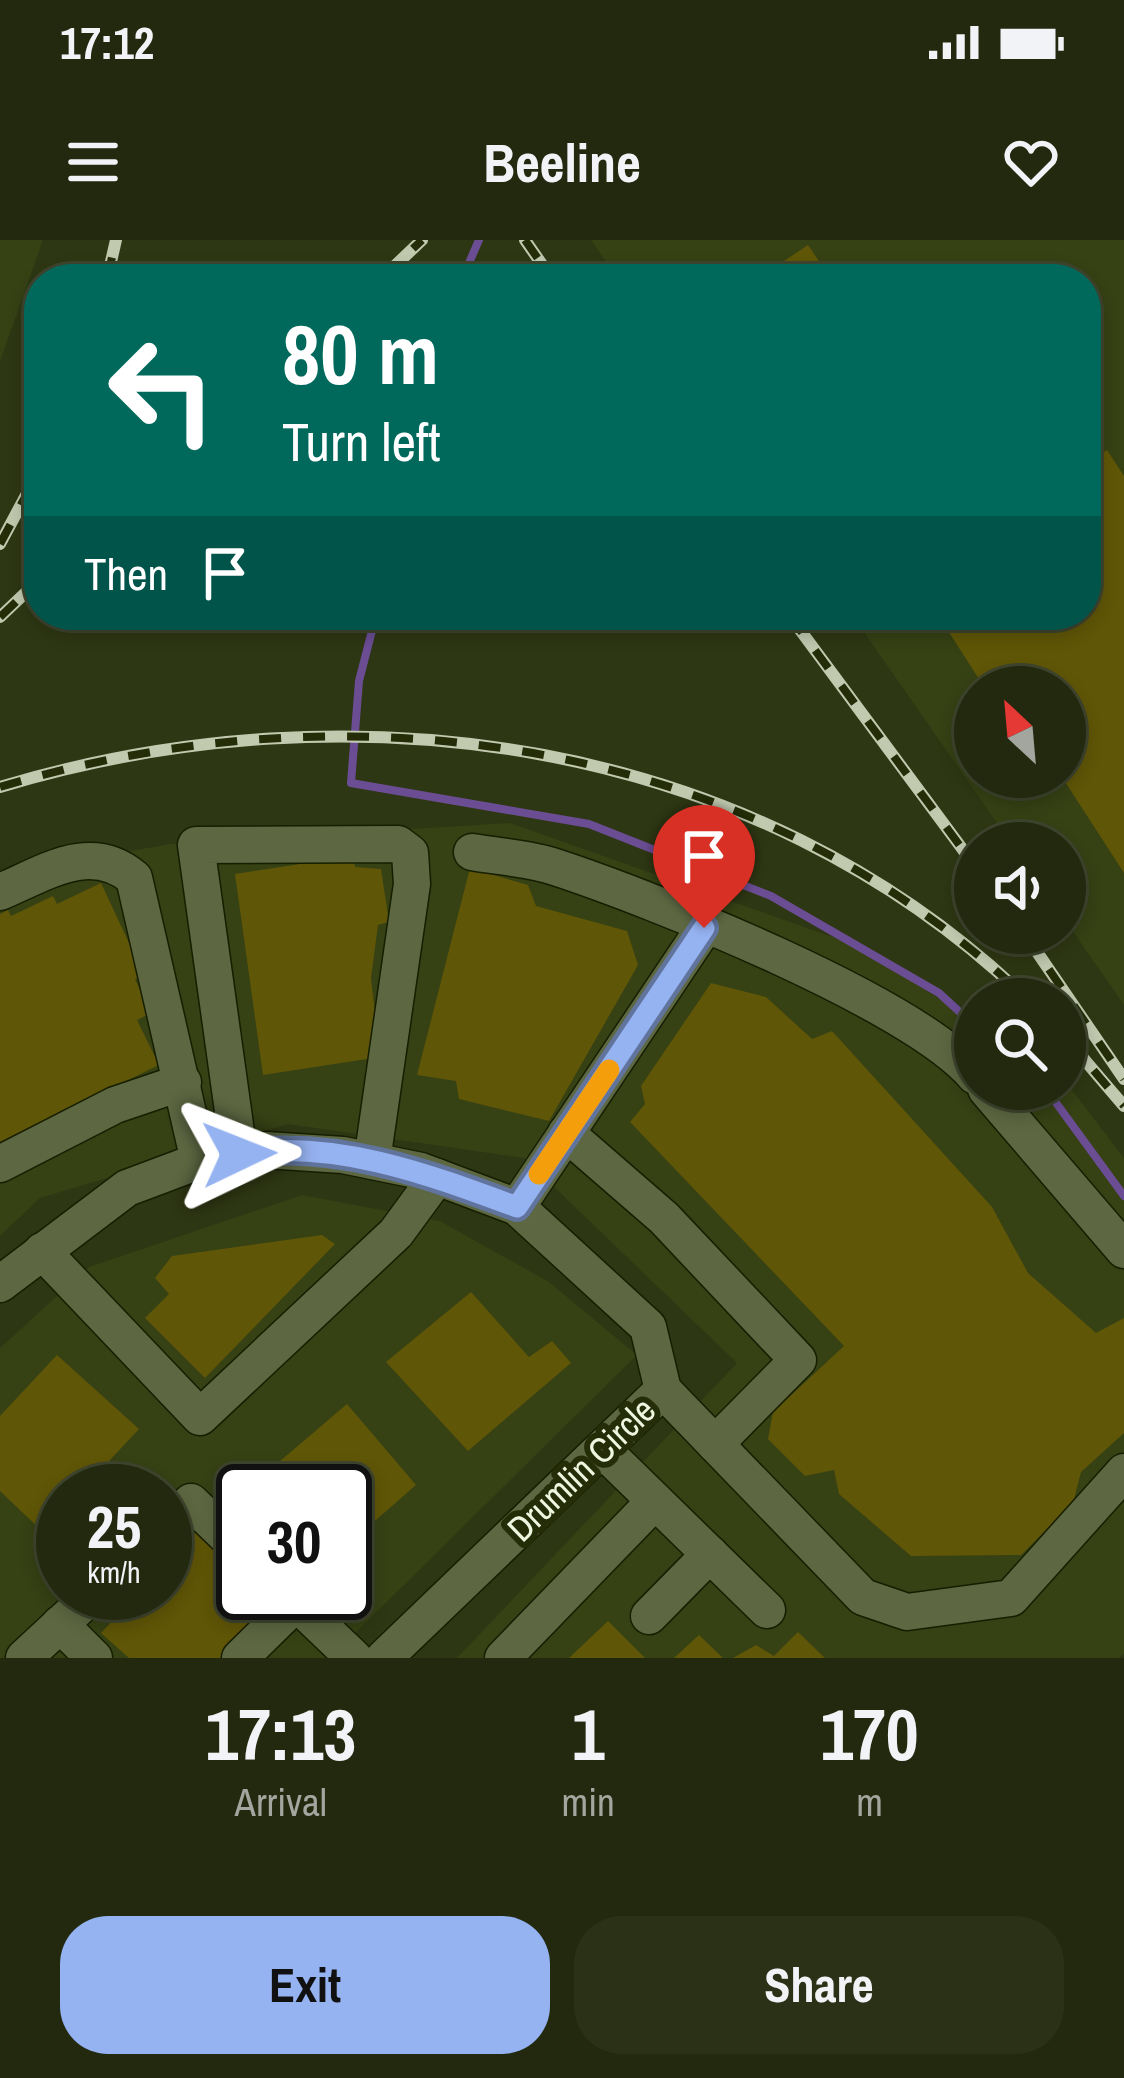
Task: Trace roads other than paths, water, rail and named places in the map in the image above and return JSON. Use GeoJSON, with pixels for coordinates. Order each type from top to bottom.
{"type":"FeatureCollection","features":[{"type":"Feature","properties":{"kind":"street"},"geometry":{"type":"LineString","coordinates":[[239,1154],[196,845],[398,844],[410,853],[412,884],[372,1161]]}},
{"type":"Feature","properties":{"kind":"street"},"geometry":{"type":"LineString","coordinates":[[472,852],[551,866],[790,962],[954,1052]]}},
{"type":"Feature","properties":{"kind":"street"},"geometry":{"type":"LineString","coordinates":[[0,892],[75,860],[105,860],[134,878],[199,1161]]}},
{"type":"Feature","properties":{"kind":"street"},"geometry":{"type":"LineString","coordinates":[[517,1207],[704,928]]}},
{"type":"Feature","properties":{"kind":"street"},"geometry":{"type":"LineString","coordinates":[[0,1164],[115,1105],[183,1082]]}},
{"type":"Feature","properties":{"kind":"street"},"geometry":{"type":"LineString","coordinates":[[1004,1110],[1124,1250]]}},
{"type":"Feature","properties":{"kind":"street"},"geometry":{"type":"LineString","coordinates":[[566,1133],[664,1218],[798,1360],[715,1444]]}},
{"type":"Feature","properties":{"kind":"street","name":"Drumlin Circle"},"geometry":{"type":"LineString","coordinates":[[0,1284],[127,1188],[199,1161],[266,1150],[372,1161],[437,1177],[517,1207],[648,1327],[663,1390],[384,1658]]}},
{"type":"Feature","properties":{"kind":"street"},"geometry":{"type":"LineString","coordinates":[[42,1251],[200,1417],[396,1233],[437,1177]]}},
{"type":"Feature","properties":{"kind":"street"},"geometry":{"type":"LineString","coordinates":[[663,1390],[863,1597],[907,1612],[1011,1598],[1124,1472]]}},
{"type":"Feature","properties":{"kind":"street"},"geometry":{"type":"LineString","coordinates":[[602,1449],[767,1610]]}},
{"type":"Feature","properties":{"kind":"street"},"geometry":{"type":"LineString","coordinates":[[503,1658],[655,1501]]}},
{"type":"Feature","properties":{"kind":"street"},"geometry":{"type":"LineString","coordinates":[[192,1503],[216,1526]]}},
{"type":"Feature","properties":{"kind":"street"},"geometry":{"type":"LineString","coordinates":[[649,1616],[710,1554]]}},
{"type":"Feature","properties":{"kind":"street"},"geometry":{"type":"LineString","coordinates":[[24,1658],[65,1620]]}},
{"type":"Feature","properties":{"kind":"street"},"geometry":{"type":"LineString","coordinates":[[240,1658],[272,1620]]}},
{"type":"Feature","properties":{"kind":"street"},"geometry":{"type":"LineString","coordinates":[[314,1620],[354,1658]]}},
{"type":"Feature","properties":{"kind":"street"},"geometry":{"type":"LineString","coordinates":[[61,1624],[94,1658]]}},
{"type":"Feature","properties":{"kind":"waterway"},"geometry":{"type":"LineString","coordinates":[[469,264],[479,240]]}},
{"type":"Feature","properties":{"kind":"waterway"},"geometry":{"type":"LineString","coordinates":[[372,630],[359,681],[351,783],[589,824],[771,896],[939,993],[954,1007]]}},
{"type":"Feature","properties":{"kind":"waterway"},"geometry":{"type":"LineString","coordinates":[[1061,1110],[1124,1196]]}},
{"type":"Feature","properties":{"kind":"railway"},"geometry":{"type":"LineString","coordinates":[[110,264],[116,240]]}},
{"type":"Feature","properties":{"kind":"railway"},"geometry":{"type":"LineString","coordinates":[[397,264],[422,240]]}},
{"type":"Feature","properties":{"kind":"railway"},"geometry":{"type":"LineString","coordinates":[[525,240],[542,264]]}},
{"type":"Feature","properties":{"kind":"railway"},"geometry":{"type":"LineString","coordinates":[[0,544],[24,499]]}},
{"type":"Feature","properties":{"kind":"railway"},"geometry":{"type":"LineString","coordinates":[[0,617],[24,594]]}},
{"type":"Feature","properties":{"kind":"railway"},"geometry":{"type":"LineString","coordinates":[[800,630],[954,838]]}},
{"type":"Feature","properties":{"kind":"railway"},"geometry":{"type":"LineString","coordinates":[[0,787],[134,755],[271,739],[408,738],[544,755],[675,789],[801,840],[919,910],[1002,978]]}},
{"type":"Feature","properties":{"kind":"railway"},"geometry":{"type":"LineString","coordinates":[[1038,954],[1124,1079]]}},
{"type":"Feature","properties":{"kind":"railway"},"geometry":{"type":"LineString","coordinates":[[1086,1062],[1124,1106]]}}]}
